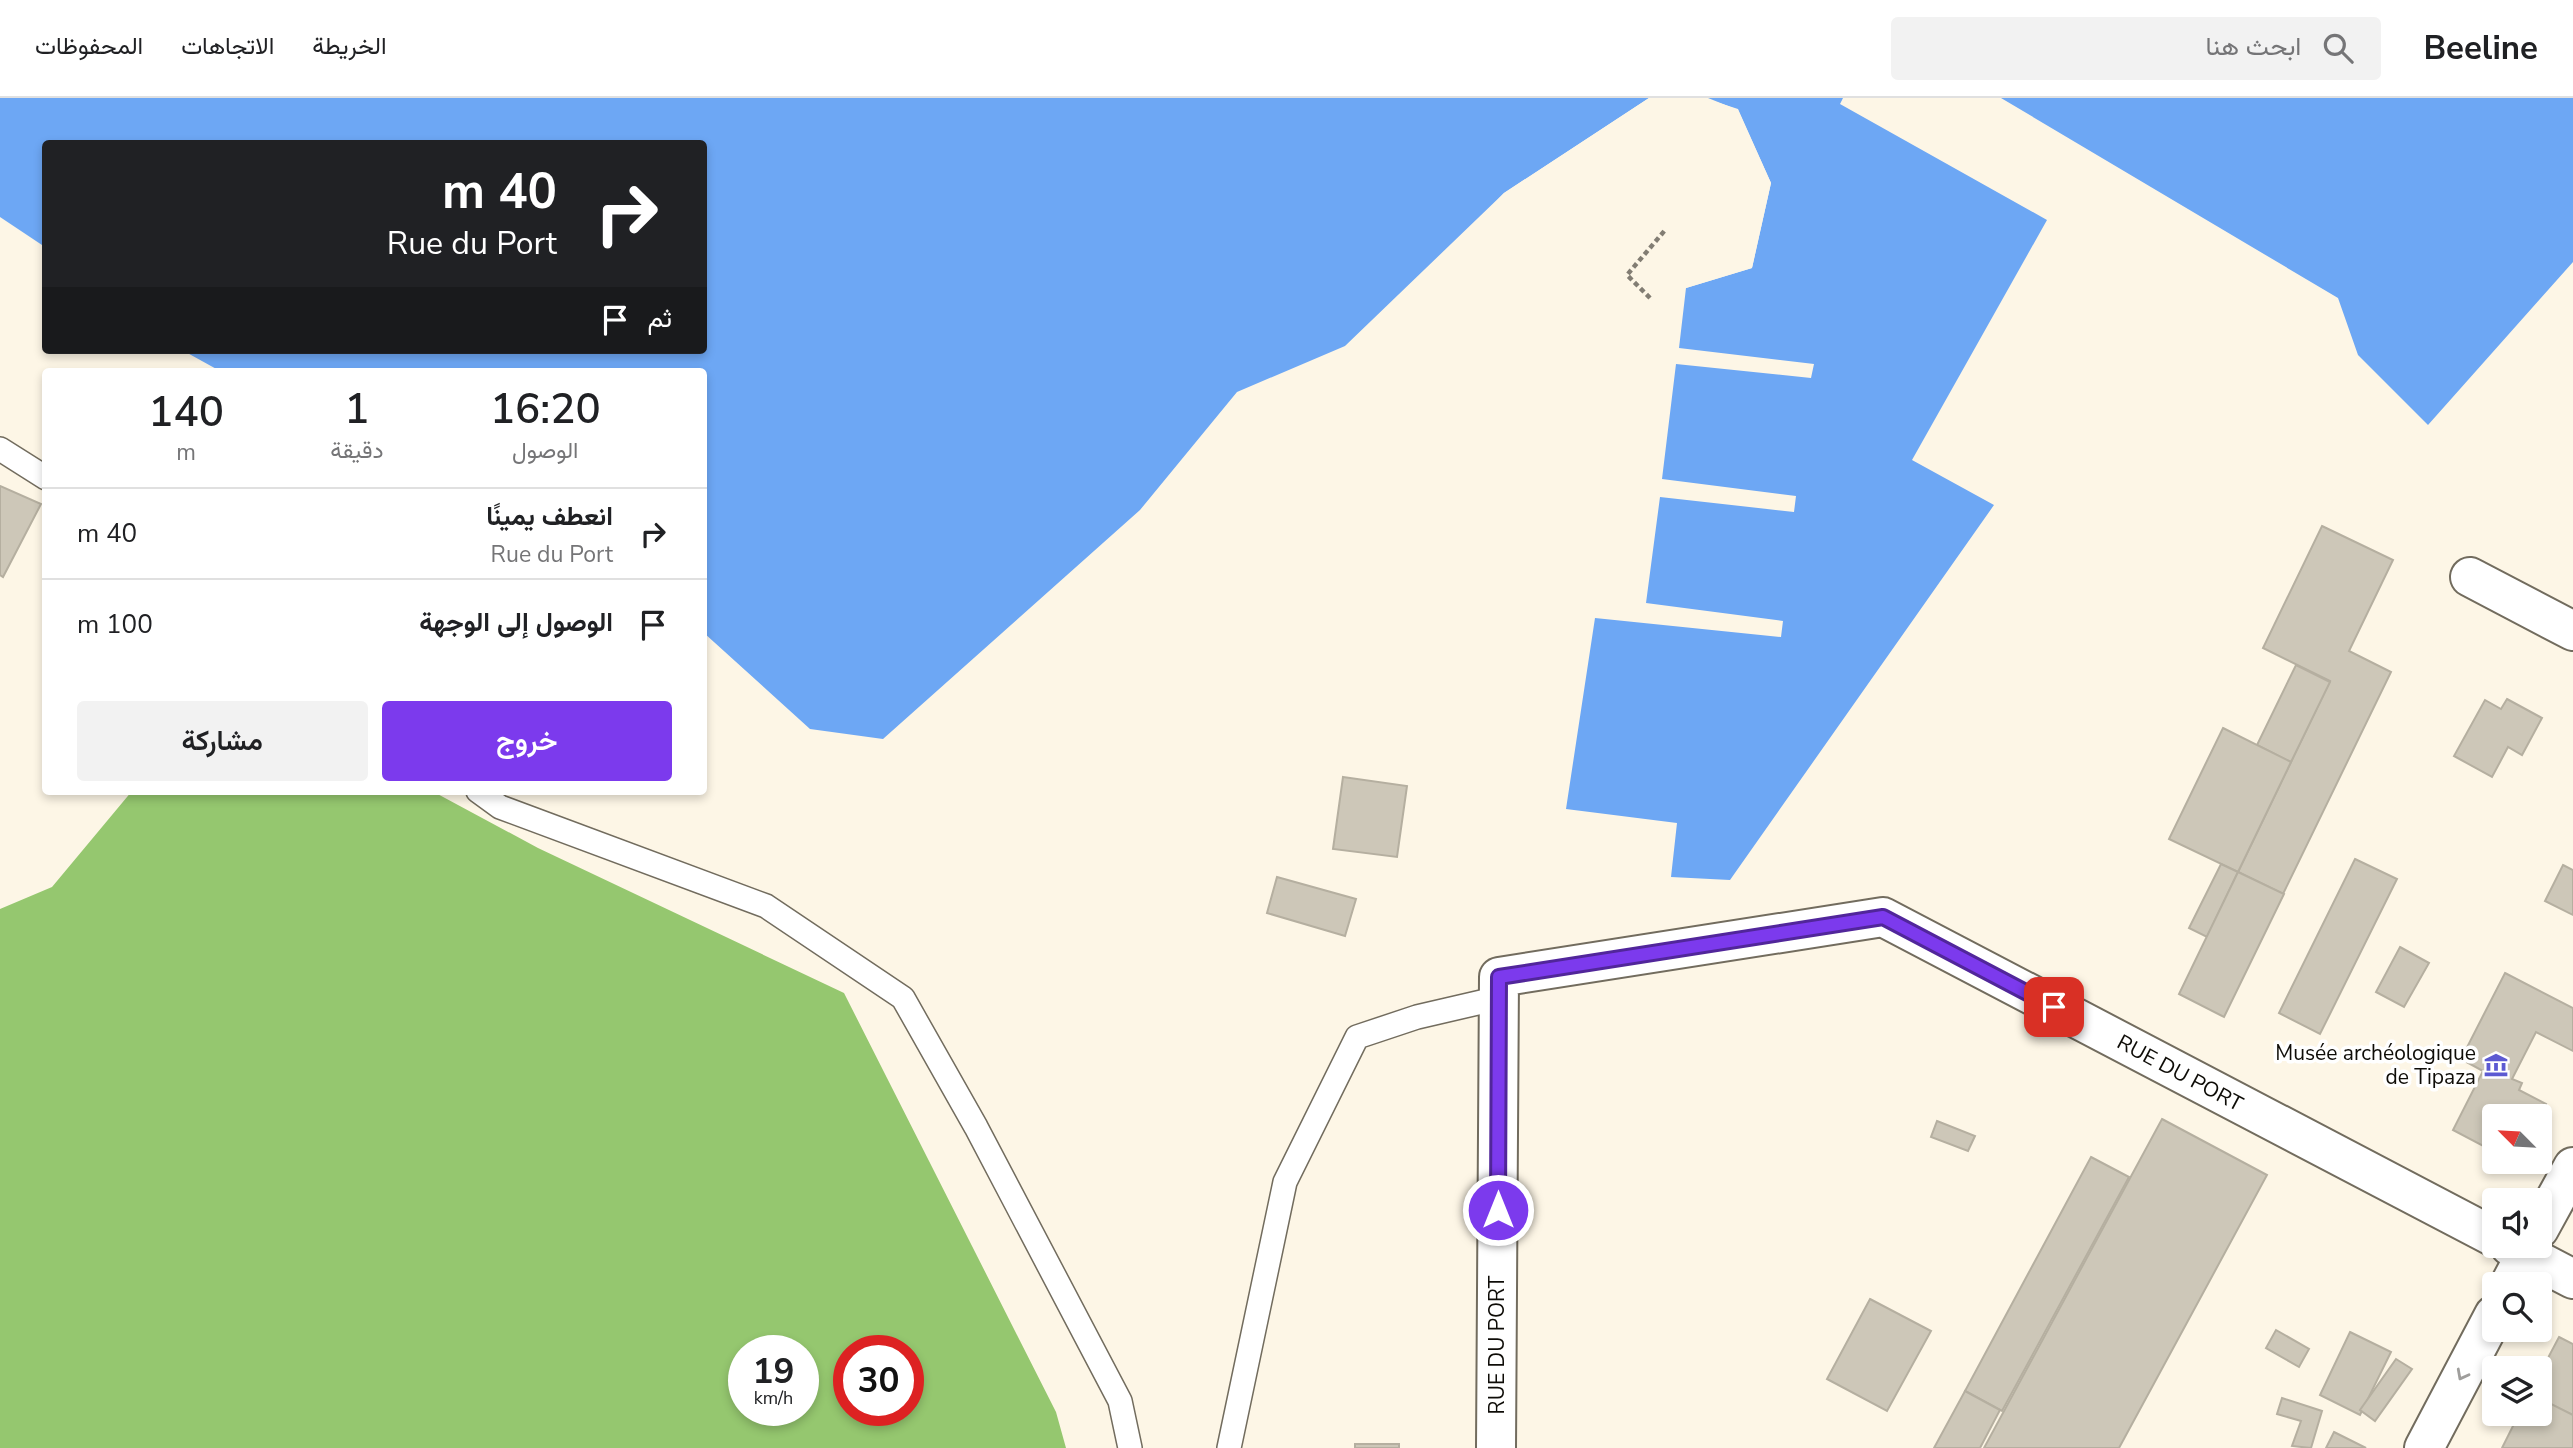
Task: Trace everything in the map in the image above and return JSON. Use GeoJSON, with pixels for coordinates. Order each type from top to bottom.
{"type":"FeatureCollection","features":[{"type":"Feature","properties":{"kind":"street"},"geometry":{"type":"LineString","coordinates":[[2470,577],[2573,631]]}},
{"type":"Feature","properties":{"kind":"street","name":"RUE DU PORT"},"geometry":{"type":"LineString","coordinates":[[1496,1448],[1499,977],[1883,917],[2482,1230]]}},
{"type":"Feature","properties":{"kind":"street"},"geometry":{"type":"LineString","coordinates":[[2552,1198],[2573,1167]]}},
{"type":"Feature","properties":{"kind":"street","name":"RUE DU PORT"},"geometry":{"type":"LineString","coordinates":[[2534,1258],[2573,1279]]}},
{"type":"Feature","properties":{"kind":"street"},"geometry":{"type":"LineString","coordinates":[[2424,1448],[2482,1338]]}},
{"type":"Feature","properties":{"kind":"lane"},"geometry":{"type":"LineString","coordinates":[[0,449],[42,475]]}},
{"type":"Feature","properties":{"kind":"lane"},"geometry":{"type":"LineString","coordinates":[[484,795],[500,807],[766,906],[904,998],[976,1127],[1119,1401],[1130,1448]]}},
{"type":"Feature","properties":{"kind":"lane"},"geometry":{"type":"LineString","coordinates":[[1229,1448],[1285,1182],[1357,1037],[1418,1017],[1499,998]]}},
{"type":"Feature","properties":{"kind":"path"},"geometry":{"type":"LineString","coordinates":[[1650,298],[1627,275],[1666,229]]}},
{"type":"Feature","properties":{"kind":"green space"},"geometry":{"type":"Polygon","coordinates":[[[129,795],[439,795],[538,848],[844,993],[1056,1412],[1066,1448],[0,1448],[0,909],[52,887],[129,795]]]}},
{"type":"Feature","properties":{"kind":"water"},"geometry":{"type":"Polygon","coordinates":[[[0,98],[1649,98],[1504,193],[1345,346],[1237,392],[1140,510],[883,739],[810,729],[707,636],[707,368],[215,368],[189,354],[707,354],[707,140],[42,140],[42,245],[0,217],[0,98]]]}},
{"type":"Feature","properties":{"kind":"water"},"geometry":{"type":"Polygon","coordinates":[[[1708,98],[1843,98],[1840,104],[2047,220],[1912,460],[1994,505],[1730,880],[1671,877],[1677,823],[1566,809],[1595,618],[1781,637],[1783,621],[1646,603],[1660,497],[1794,512],[1796,496],[1662,479],[1676,364],[1811,378],[1814,364],[1679,348],[1686,288],[1752,268],[1771,183],[1738,110],[1708,98]]]}},
{"type":"Feature","properties":{"kind":"water"},"geometry":{"type":"Polygon","coordinates":[[[2001,98],[2573,98],[2573,262],[2428,425],[2358,355],[2338,298],[2001,98]]]}},
{"type":"Feature","properties":{"kind":"pier"},"geometry":{"type":"Polygon","coordinates":[[[1652,98],[1650,101],[1506,196],[1456,244],[1504,193],[1652,98]]]}},
{"type":"Feature","properties":{"kind":"pier"},"geometry":{"type":"Polygon","coordinates":[[[1704,98],[1738,109],[1771,183],[1752,268],[1686,288],[1682,287],[1749,265],[1768,183],[1735,112],[1704,98]]]}},
{"type":"Feature","properties":{"kind":"building"},"geometry":{"type":"Polygon","coordinates":[[[0,486],[41,504],[3,577],[0,575],[0,486]]]}},
{"type":"Feature","properties":{"kind":"building"},"geometry":{"type":"Polygon","coordinates":[[[2322,526],[2393,560],[2349,651],[2391,672],[2283,894],[2238,872],[2330,681],[2263,648],[2322,526]]]}},
{"type":"Feature","properties":{"kind":"building"},"geometry":{"type":"Polygon","coordinates":[[[2296,665],[2330,682],[2291,762],[2257,745],[2296,665]]]}},
{"type":"Feature","properties":{"kind":"building"},"geometry":{"type":"Polygon","coordinates":[[[2507,699],[2542,718],[2522,755],[2508,747],[2492,777],[2454,756],[2485,700],[2501,709],[2507,699]]]}},
{"type":"Feature","properties":{"kind":"building"},"geometry":{"type":"Polygon","coordinates":[[[2223,728],[2291,762],[2238,872],[2169,839],[2223,728]]]}},
{"type":"Feature","properties":{"kind":"building"},"geometry":{"type":"Polygon","coordinates":[[[1343,777],[1407,786],[1397,857],[1333,849],[1343,777]]]}},
{"type":"Feature","properties":{"kind":"building"},"geometry":{"type":"Polygon","coordinates":[[[2355,859],[2397,879],[2320,1034],[2279,1013],[2355,859]]]}},
{"type":"Feature","properties":{"kind":"building"},"geometry":{"type":"Polygon","coordinates":[[[2221,864],[2238,872],[2207,937],[2189,928],[2221,864]]]}},
{"type":"Feature","properties":{"kind":"building"},"geometry":{"type":"Polygon","coordinates":[[[2563,865],[2573,870],[2573,915],[2545,901],[2563,865]]]}},
{"type":"Feature","properties":{"kind":"building"},"geometry":{"type":"Polygon","coordinates":[[[2238,872],[2284,894],[2224,1017],[2179,994],[2238,872]]]}},
{"type":"Feature","properties":{"kind":"building"},"geometry":{"type":"Polygon","coordinates":[[[1277,877],[1356,899],[1345,936],[1267,913],[1277,877]]]}},
{"type":"Feature","properties":{"kind":"building"},"geometry":{"type":"Polygon","coordinates":[[[2400,947],[2429,963],[2404,1007],[2376,992],[2400,947]]]}},
{"type":"Feature","properties":{"kind":"building","name":"Musée archéologique de Tipaza"},"geometry":{"type":"Polygon","coordinates":[[[2505,973],[2573,1008],[2573,1051],[2536,1032],[2512,1079],[2522,1083],[2519,1090],[2546,1104],[2482,1104],[2482,1145],[2453,1130],[2483,1071],[2461,1059],[2505,973]]]}},
{"type":"Feature","properties":{"kind":"building"},"geometry":{"type":"Polygon","coordinates":[[[2162,1119],[2267,1175],[2119,1448],[1984,1448],[2162,1119]]]}},
{"type":"Feature","properties":{"kind":"building"},"geometry":{"type":"Polygon","coordinates":[[[1937,1121],[1975,1136],[1968,1151],[1931,1137],[1937,1121]]]}},
{"type":"Feature","properties":{"kind":"building"},"geometry":{"type":"Polygon","coordinates":[[[2091,1157],[2129,1177],[2002,1411],[1965,1391],[2091,1157]]]}},
{"type":"Feature","properties":{"kind":"building"},"geometry":{"type":"Polygon","coordinates":[[[1870,1299],[1931,1331],[1887,1411],[1827,1379],[1870,1299]]]}},
{"type":"Feature","properties":{"kind":"building"},"geometry":{"type":"Polygon","coordinates":[[[2276,1330],[2309,1349],[2299,1367],[2266,1348],[2276,1330]]]}},
{"type":"Feature","properties":{"kind":"building"},"geometry":{"type":"Polygon","coordinates":[[[2350,1332],[2391,1352],[2360,1415],[2320,1395],[2350,1332]]]}},
{"type":"Feature","properties":{"kind":"building"},"geometry":{"type":"Polygon","coordinates":[[[2559,1337],[2573,1344],[2573,1415],[2552,1404],[2552,1356],[2549,1356],[2559,1337]]]}},
{"type":"Feature","properties":{"kind":"building"},"geometry":{"type":"Polygon","coordinates":[[[2396,1359],[2412,1369],[2375,1421],[2360,1410],[2396,1359]]]}},
{"type":"Feature","properties":{"kind":"building"},"geometry":{"type":"Polygon","coordinates":[[[1965,1391],[2000,1410],[1980,1448],[1934,1448],[1965,1391]]]}},
{"type":"Feature","properties":{"kind":"building"},"geometry":{"type":"Polygon","coordinates":[[[2282,1398],[2322,1411],[2311,1448],[2292,1446],[2301,1421],[2277,1414],[2282,1398]]]}},
{"type":"Feature","properties":{"kind":"building"},"geometry":{"type":"Polygon","coordinates":[[[2552,1404],[2573,1415],[2573,1448],[2502,1448],[2513,1426],[2552,1426],[2552,1404]]]}},
{"type":"Feature","properties":{"kind":"building"},"geometry":{"type":"Polygon","coordinates":[[[2334,1432],[2366,1448],[2326,1448],[2334,1432]]]}},
{"type":"Feature","properties":{"kind":"building"},"geometry":{"type":"Polygon","coordinates":[[[1355,1444],[1399,1444],[1399,1448],[1355,1448],[1355,1444]]]}},
{"type":"Feature","properties":{"kind":"place","name":"Musée archéologique de Tipaza"},"geometry":{"type":"Point","coordinates":[2496,1065]}},
{"type":"Feature","properties":{"kind":"route"},"geometry":{"type":"LineString","coordinates":[[1498,1210],[1499,977],[1883,917],[2054,1007]]}}]}
